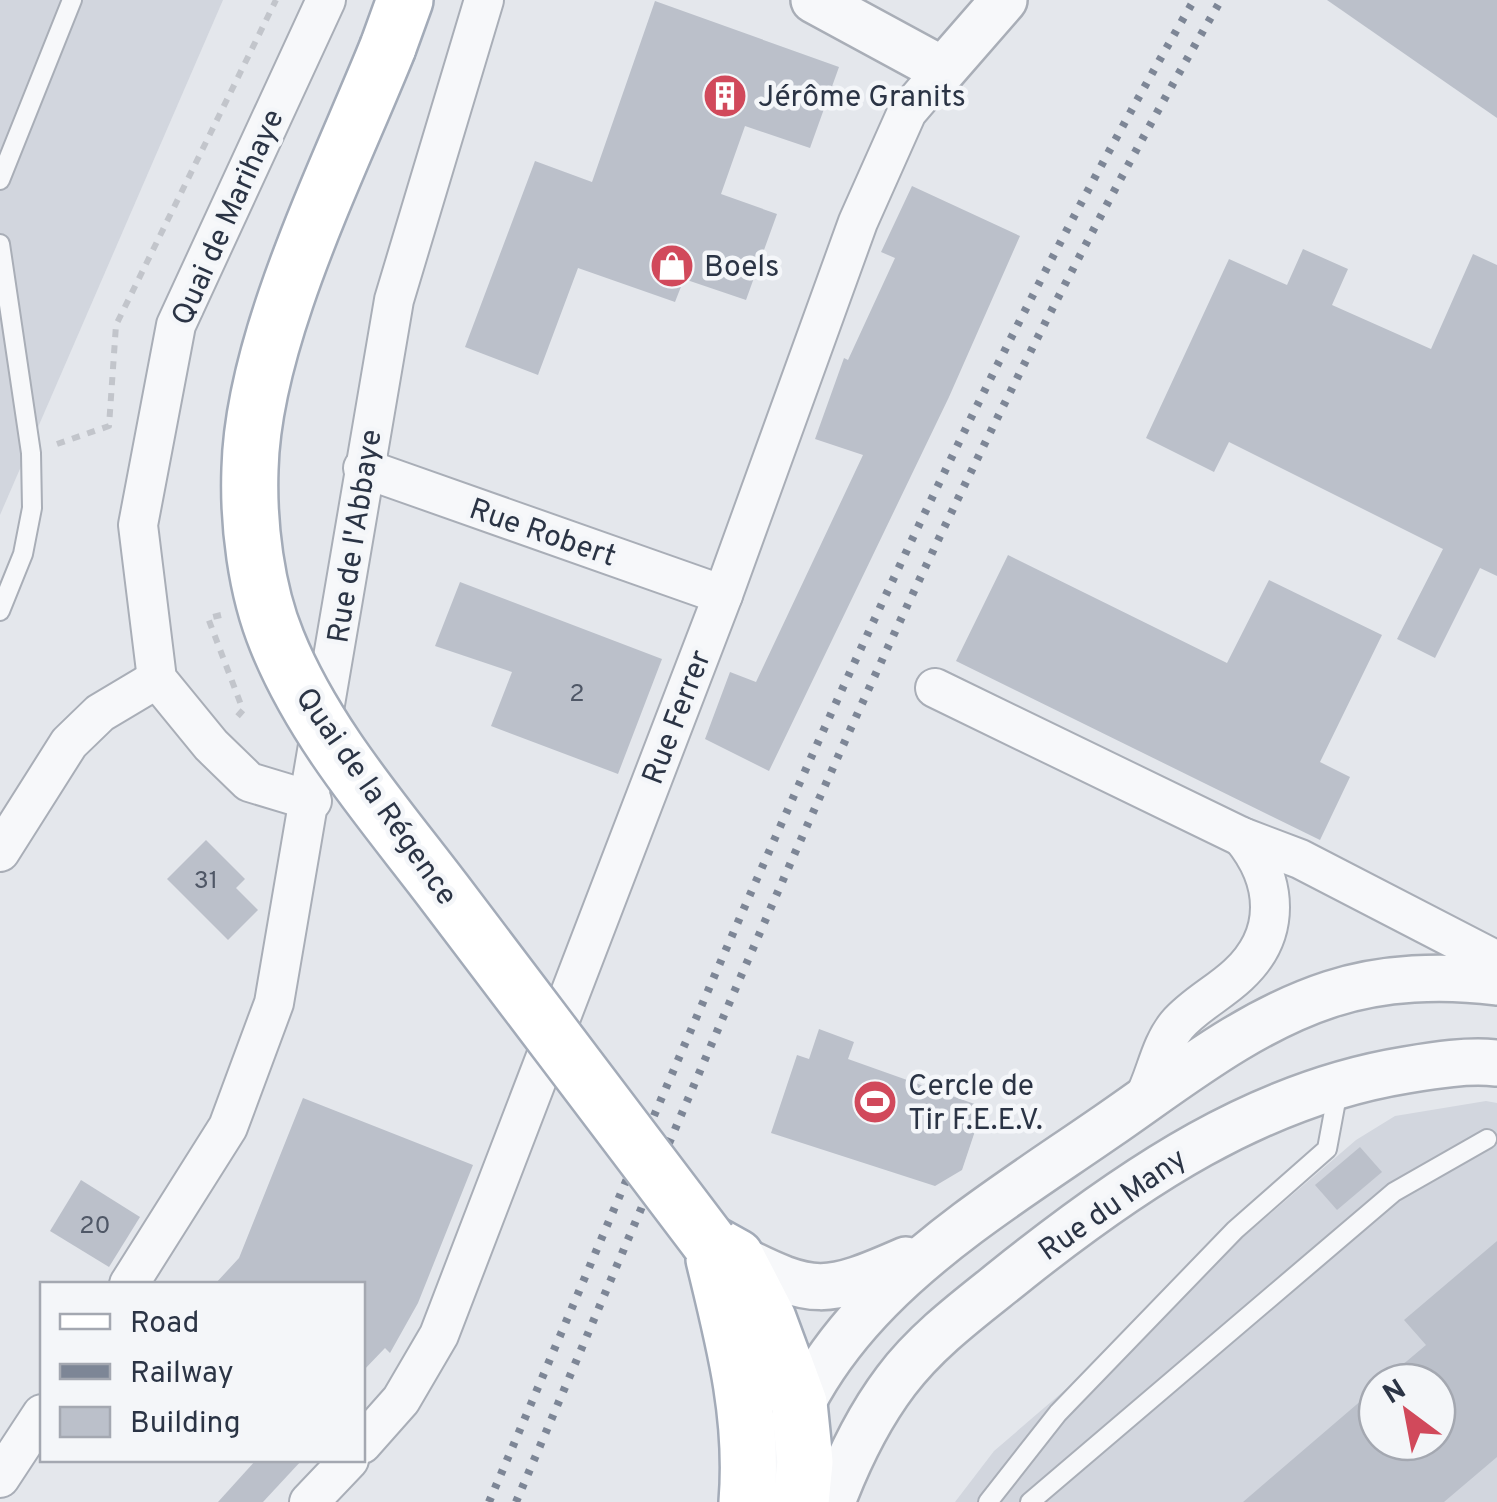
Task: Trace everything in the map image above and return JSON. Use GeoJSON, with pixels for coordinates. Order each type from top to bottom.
{"type":"FeatureCollection","features":[{"type":"Feature","properties":{"kind":"main road","name":"Quai de la Régence"},"geometry":{"type":"LineString","coordinates":[[396,23],[282,318],[261,393],[250,468],[254,536],[266,608],[300,693],[360,780],[723,1249]]}},
{"type":"Feature","properties":{"kind":"main road"},"geometry":{"type":"LineString","coordinates":[[723,1249],[768,1320],[799,1403],[806,1462],[802,1502]]}},
{"type":"Feature","properties":{"kind":"main road"},"geometry":{"type":"LineString","coordinates":[[723,1249],[744,1382],[750,1461],[746,1502]]}},
{"type":"Feature","properties":{"kind":"street","name":"Quai de Marihaye"},"geometry":{"type":"LineString","coordinates":[[157,679],[138,524],[176,325],[326,0]]}},
{"type":"Feature","properties":{"kind":"street","name":"Rue de l'Abbaye"},"geometry":{"type":"LineString","coordinates":[[130,1282],[194,1186],[243,1096],[274,1002],[312,801],[362,468],[406,248],[484,0]]}},
{"type":"Feature","properties":{"kind":"street"},"geometry":{"type":"LineString","coordinates":[[814,0],[943,70]]}},
{"type":"Feature","properties":{"kind":"street","name":"Rue Ferrer"},"geometry":{"type":"LineString","coordinates":[[365,1441],[402,1400],[439,1335],[723,595],[876,177],[907,112],[1004,0]]}},
{"type":"Feature","properties":{"kind":"street","name":"Rue Robert"},"geometry":{"type":"LineString","coordinates":[[362,468],[723,595]]}},
{"type":"Feature","properties":{"kind":"street"},"geometry":{"type":"LineString","coordinates":[[0,852],[69,743],[100,714],[157,679],[210,745],[250,782],[312,801]]}},
{"type":"Feature","properties":{"kind":"street"},"geometry":{"type":"LineString","coordinates":[[935,688],[1242,837],[1315,866],[1497,961]]}},
{"type":"Feature","properties":{"kind":"street"},"geometry":{"type":"LineString","coordinates":[[1142,1102],[1158,1071],[1164,1044],[1179,1022],[1237,976],[1269,926],[1272,902],[1267,875],[1242,837]]}},
{"type":"Feature","properties":{"kind":"street"},"geometry":{"type":"LineString","coordinates":[[723,1249],[807,1289],[850,1284],[930,1249],[1246,1031],[1334,993],[1405,980],[1497,982]]}},
{"type":"Feature","properties":{"kind":"street","name":"Rue du Many"},"geometry":{"type":"LineString","coordinates":[[832,1502],[858,1442],[894,1382],[965,1312],[1142,1178],[1237,1124],[1339,1084],[1436,1065],[1497,1063]]}},
{"type":"Feature","properties":{"kind":"street"},"geometry":{"type":"LineString","coordinates":[[768,1502],[777,1457],[799,1403],[848,1334],[930,1249]]}},
{"type":"Feature","properties":{"kind":"street"},"geometry":{"type":"LineString","coordinates":[[0,1478],[40,1417]]}},
{"type":"Feature","properties":{"kind":"street"},"geometry":{"type":"LineString","coordinates":[[310,1502],[346,1462]]}},
{"type":"Feature","properties":{"kind":"lane"},"geometry":{"type":"LineString","coordinates":[[0,180],[72,0]]}},
{"type":"Feature","properties":{"kind":"lane"},"geometry":{"type":"LineString","coordinates":[[0,244],[31,453],[32,508],[24,554],[0,611]]}},
{"type":"Feature","properties":{"kind":"lane"},"geometry":{"type":"LineString","coordinates":[[988,1502],[1058,1413],[1235,1230],[1327,1148],[1339,1084]]}},
{"type":"Feature","properties":{"kind":"lane"},"geometry":{"type":"LineString","coordinates":[[1030,1502],[1045,1494],[1394,1192],[1488,1140]]}},
{"type":"Feature","properties":{"kind":"path"},"geometry":{"type":"LineString","coordinates":[[31,453],[108,426],[116,325],[276,0]]}},
{"type":"Feature","properties":{"kind":"path"},"geometry":{"type":"LineString","coordinates":[[208,618],[244,710]]}},
{"type":"Feature","properties":{"kind":"shaded area"},"geometry":{"type":"Polygon","coordinates":[[[0,0],[223,0],[0,515],[0,0]]]}},
{"type":"Feature","properties":{"kind":"shaded area"},"geometry":{"type":"Polygon","coordinates":[[[1486,1101],[1497,1103],[1497,1502],[955,1502],[994,1451],[1356,1140],[1395,1116],[1486,1101]]]}},
{"type":"Feature","properties":{"kind":"building"},"geometry":{"type":"Polygon","coordinates":[[[1327,0],[1497,0],[1497,118],[1327,0]]]}},
{"type":"Feature","properties":{"kind":"building"},"geometry":{"type":"Polygon","coordinates":[[[655,1],[839,67],[810,148],[745,126],[721,194],[777,214],[746,300],[684,279],[675,302],[578,268],[538,375],[465,347],[535,161],[592,182],[655,1]]]}},
{"type":"Feature","properties":{"kind":"building"},"geometry":{"type":"Polygon","coordinates":[[[912,186],[1020,236],[949,397],[769,771],[705,739],[730,672],[756,682],[863,455],[815,439],[844,358],[848,360],[895,258],[881,252],[912,186]]]}},
{"type":"Feature","properties":{"kind":"building"},"geometry":{"type":"Polygon","coordinates":[[[1303,249],[1348,269],[1332,305],[1431,349],[1473,254],[1497,265],[1497,576],[1480,568],[1435,658],[1397,639],[1443,549],[1229,442],[1214,472],[1146,438],[1229,259],[1287,285],[1303,249]]]}},
{"type":"Feature","properties":{"kind":"building"},"geometry":{"type":"Polygon","coordinates":[[[1008,555],[1227,663],[1269,580],[1382,635],[1320,762],[1350,777],[1320,840],[956,661],[1008,555]]]}},
{"type":"Feature","properties":{"kind":"building"},"geometry":{"type":"Polygon","coordinates":[[[460,582],[662,659],[618,774],[491,726],[512,672],[435,646],[460,582]]]}},
{"type":"Feature","properties":{"kind":"building"},"geometry":{"type":"Polygon","coordinates":[[[206,840],[245,879],[236,888],[258,910],[228,940],[167,879],[206,840]]]}},
{"type":"Feature","properties":{"kind":"building","name":"Cercle de Tir F.E.E.V."},"geometry":{"type":"Polygon","coordinates":[[[819,1029],[854,1042],[848,1059],[983,1107],[962,1170],[935,1186],[771,1133],[797,1055],[809,1059],[819,1029]]]}},
{"type":"Feature","properties":{"kind":"building"},"geometry":{"type":"Polygon","coordinates":[[[303,1098],[473,1165],[418,1303],[390,1353],[385,1348],[365,1369],[365,1282],[217,1282],[239,1258],[303,1098]]]}},
{"type":"Feature","properties":{"kind":"building"},"geometry":{"type":"Polygon","coordinates":[[[1360,1147],[1382,1172],[1337,1210],[1315,1185],[1360,1147]]]}},
{"type":"Feature","properties":{"kind":"building"},"geometry":{"type":"Polygon","coordinates":[[[81,1180],[140,1217],[109,1267],[50,1231],[81,1180]]]}},
{"type":"Feature","properties":{"kind":"building"},"geometry":{"type":"Polygon","coordinates":[[[1497,1241],[1497,1457],[1444,1502],[1243,1502],[1357,1404],[1357,1462],[1457,1462],[1457,1362],[1406,1362],[1426,1345],[1404,1320],[1497,1241]]]}},
{"type":"Feature","properties":{"kind":"building"},"geometry":{"type":"Polygon","coordinates":[[[254,1462],[300,1462],[263,1502],[218,1502],[254,1462]]]}},
{"type":"Feature","properties":{"kind":"railway"},"geometry":{"type":"LineString","coordinates":[[489,1502],[735,930],[906,552],[997,365],[1194,0]]}},
{"type":"Feature","properties":{"kind":"railway"},"geometry":{"type":"LineString","coordinates":[[516,1502],[761,930],[933,551],[1120,181],[1221,0]]}},
{"type":"Feature","properties":{"kind":"place","name":"Jérôme Granits"},"geometry":{"type":"Point","coordinates":[725,96]}},
{"type":"Feature","properties":{"kind":"place","name":"Boels"},"geometry":{"type":"Point","coordinates":[672,266]}},
{"type":"Feature","properties":{"kind":"place","name":"Cercle de Tir F.E.E.V."},"geometry":{"type":"Point","coordinates":[875,1102]}}]}
